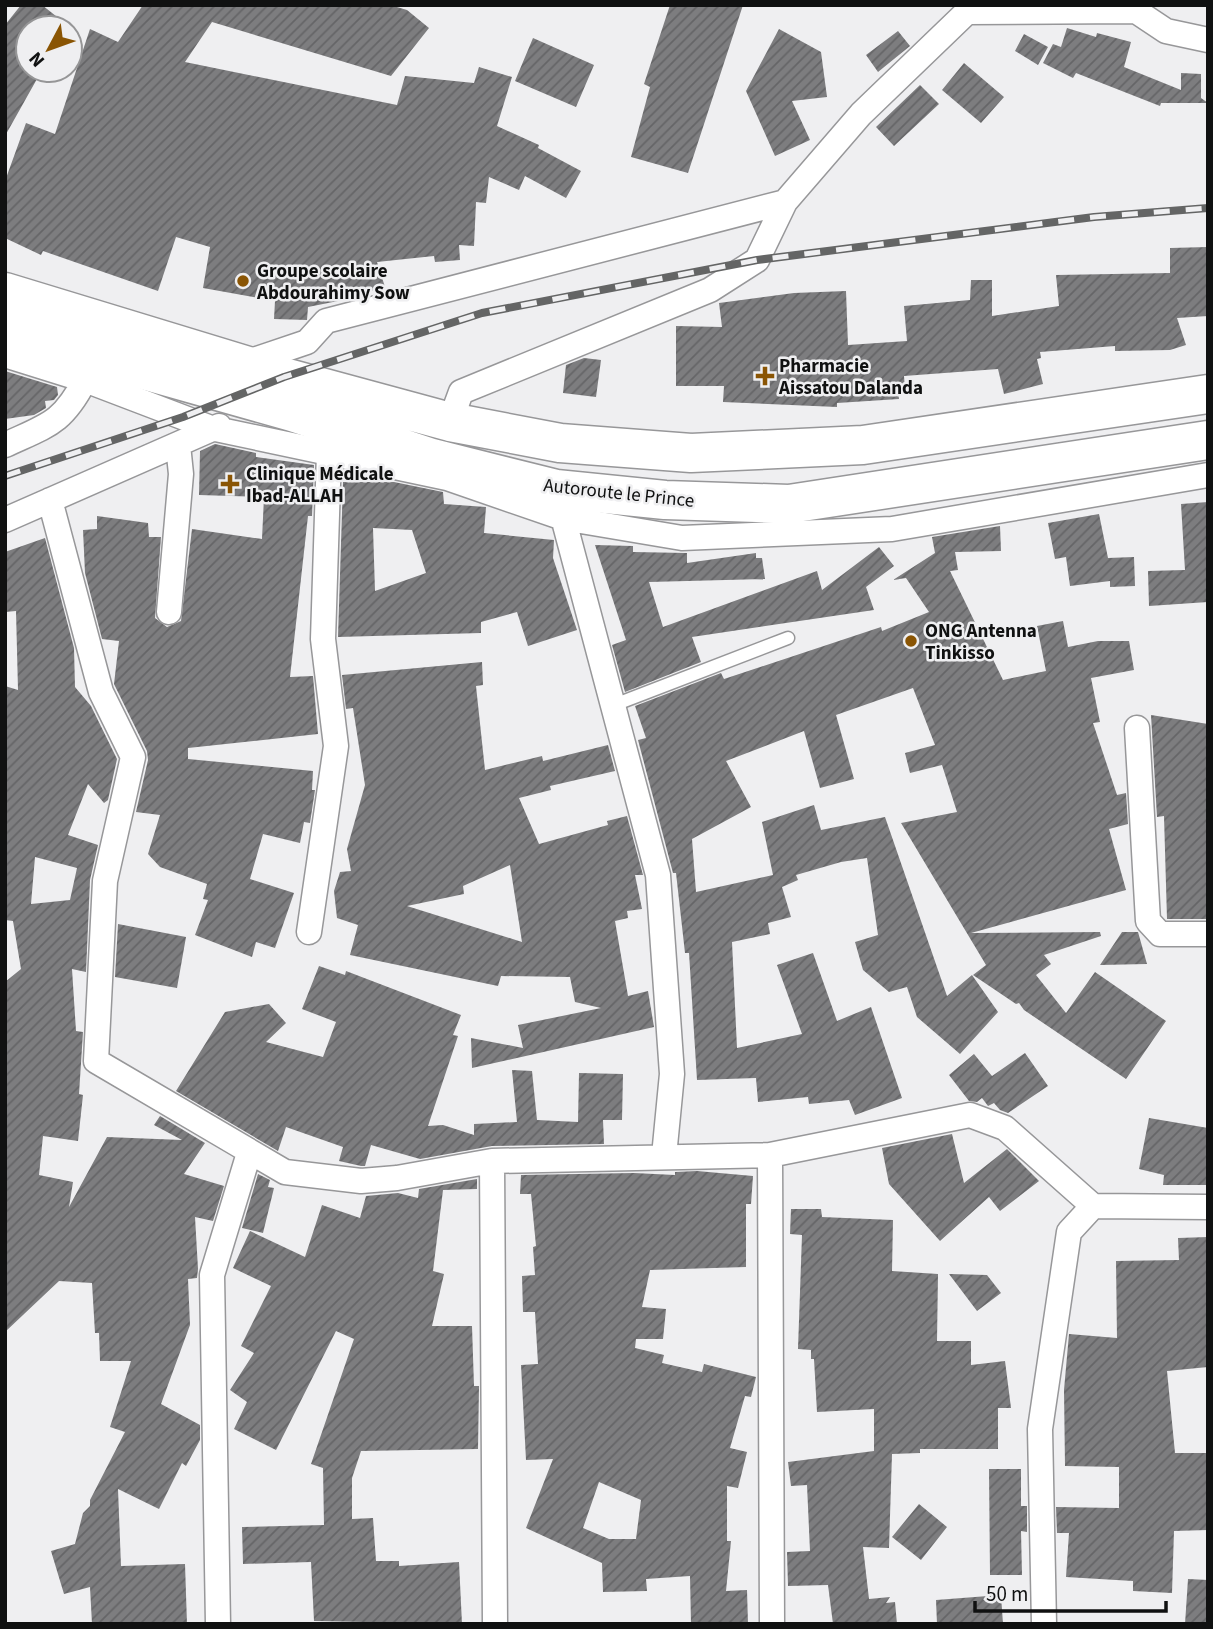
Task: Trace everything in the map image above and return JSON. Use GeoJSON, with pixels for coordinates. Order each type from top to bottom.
{"type":"FeatureCollection","features":[{"type":"Feature","properties":{"kind":"main road"},"geometry":{"type":"LineString","coordinates":[[5,292],[284,377],[450,422],[560,443],[691,453],[863,445],[1208,394]]}},
{"type":"Feature","properties":{"kind":"main road","name":"Autoroute le Prince"},"geometry":{"type":"LineString","coordinates":[[5,331],[292,412],[559,503],[665,500],[789,503],[1208,440]]}},
{"type":"Feature","properties":{"kind":"street"},"geometry":{"type":"LineString","coordinates":[[450,422],[461,392],[710,290],[757,260],[785,202],[861,114],[963,9],[1138,8],[1166,31],[1208,40]]}},
{"type":"Feature","properties":{"kind":"street"},"geometry":{"type":"LineString","coordinates":[[245,363],[307,342],[327,321],[785,202]]}},
{"type":"Feature","properties":{"kind":"street"},"geometry":{"type":"LineString","coordinates":[[5,355],[85,380],[211,428],[559,503],[682,538],[891,529],[1208,475]]}},
{"type":"Feature","properties":{"kind":"street"},"geometry":{"type":"LineString","coordinates":[[5,445],[58,420],[71,408],[85,380]]}},
{"type":"Feature","properties":{"kind":"street"},"geometry":{"type":"LineString","coordinates":[[5,520],[211,428],[292,412]]}},
{"type":"Feature","properties":{"kind":"street"},"geometry":{"type":"LineString","coordinates":[[169,612],[181,474],[178,445]]}},
{"type":"Feature","properties":{"kind":"street"},"geometry":{"type":"LineString","coordinates":[[309,932],[336,746],[323,639],[330,453]]}},
{"type":"Feature","properties":{"kind":"street"},"geometry":{"type":"LineString","coordinates":[[50,500],[101,692],[133,757],[105,881],[96,1061],[285,1172],[361,1181],[397,1178],[492,1161],[770,1155],[970,1115],[1005,1128],[1093,1206],[1208,1208]]}},
{"type":"Feature","properties":{"kind":"street"},"geometry":{"type":"LineString","coordinates":[[559,503],[658,875],[672,1074],[664,1156]]}},
{"type":"Feature","properties":{"kind":"street"},"geometry":{"type":"LineString","coordinates":[[1137,728],[1148,921],[1160,934],[1208,934]]}},
{"type":"Feature","properties":{"kind":"street"},"geometry":{"type":"LineString","coordinates":[[218,1624],[212,1275],[249,1153]]}},
{"type":"Feature","properties":{"kind":"street"},"geometry":{"type":"LineString","coordinates":[[770,1155],[772,1624]]}},
{"type":"Feature","properties":{"kind":"street"},"geometry":{"type":"LineString","coordinates":[[492,1161],[495,1624]]}},
{"type":"Feature","properties":{"kind":"street"},"geometry":{"type":"LineString","coordinates":[[1044,1624],[1040,1429],[1069,1232],[1093,1206]]}},
{"type":"Feature","properties":{"kind":"lane"},"geometry":{"type":"LineString","coordinates":[[614,705],[788,638]]}},
{"type":"Feature","properties":{"kind":"building"},"geometry":{"type":"Polygon","coordinates":[[[21,5],[42,5],[53,14],[14,14],[14,84],[34,84],[5,136],[5,25],[21,5]]]}},
{"type":"Feature","properties":{"kind":"building"},"geometry":{"type":"Polygon","coordinates":[[[143,5],[390,5],[407,10],[429,28],[391,76],[212,22],[185,62],[397,105],[405,76],[474,83],[479,67],[512,77],[497,126],[539,145],[538,148],[581,171],[566,198],[525,176],[519,190],[489,177],[486,203],[476,202],[474,246],[459,245],[460,260],[435,262],[434,256],[377,262],[385,287],[363,293],[363,296],[308,307],[307,320],[274,319],[275,301],[203,288],[210,247],[176,237],[158,291],[43,251],[41,255],[5,238],[5,181],[26,123],[55,134],[72,84],[84,84],[84,47],[90,29],[118,42],[143,5]]]}},
{"type":"Feature","properties":{"kind":"building"},"geometry":{"type":"Polygon","coordinates":[[[670,5],[743,5],[688,173],[631,157],[650,87],[644,84],[670,5]]]}},
{"type":"Feature","properties":{"kind":"building"},"geometry":{"type":"Polygon","coordinates":[[[1067,28],[1096,37],[1097,33],[1131,42],[1124,67],[1181,90],[1181,73],[1201,74],[1201,98],[1208,103],[1161,103],[1160,106],[1076,73],[1073,78],[1043,63],[1053,44],[1061,47],[1067,28]]]}},
{"type":"Feature","properties":{"kind":"building"},"geometry":{"type":"Polygon","coordinates":[[[779,29],[821,52],[827,97],[792,101],[810,140],[775,156],[746,91],[779,29]]]}},
{"type":"Feature","properties":{"kind":"building"},"geometry":{"type":"Polygon","coordinates":[[[898,31],[910,46],[878,72],[866,55],[898,31]]]}},
{"type":"Feature","properties":{"kind":"building"},"geometry":{"type":"Polygon","coordinates":[[[1024,34],[1048,47],[1038,65],[1015,51],[1024,34]]]}},
{"type":"Feature","properties":{"kind":"building"},"geometry":{"type":"Polygon","coordinates":[[[533,38],[594,65],[576,107],[515,81],[533,38]]]}},
{"type":"Feature","properties":{"kind":"building"},"geometry":{"type":"Polygon","coordinates":[[[964,63],[1004,97],[981,123],[942,90],[964,63]]]}},
{"type":"Feature","properties":{"kind":"building"},"geometry":{"type":"Polygon","coordinates":[[[920,85],[939,104],[894,146],[876,127],[920,85]]]}},
{"type":"Feature","properties":{"kind":"building"},"geometry":{"type":"Polygon","coordinates":[[[1208,247],[1208,316],[1177,318],[1186,345],[1170,350],[1115,351],[1115,346],[1040,352],[1041,358],[1037,359],[1043,384],[1004,394],[998,369],[904,376],[905,389],[898,390],[899,399],[837,403],[837,407],[723,402],[724,386],[676,386],[676,326],[722,327],[719,303],[794,293],[846,291],[848,345],[907,341],[904,306],[970,300],[971,280],[992,280],[992,316],[1059,306],[1056,275],[1170,273],[1170,248],[1208,247]]]}},
{"type":"Feature","properties":{"kind":"building"},"geometry":{"type":"Polygon","coordinates":[[[584,358],[601,360],[596,397],[563,393],[566,365],[584,358]]]}},
{"type":"Feature","properties":{"kind":"building"},"geometry":{"type":"Polygon","coordinates":[[[5,371],[57,387],[58,395],[54,400],[45,401],[46,408],[34,415],[5,419],[5,371]]]}},
{"type":"Feature","properties":{"kind":"building"},"geometry":{"type":"Polygon","coordinates":[[[215,444],[256,453],[256,457],[314,465],[312,516],[308,516],[290,677],[313,676],[318,734],[188,748],[188,759],[313,771],[312,790],[315,790],[310,823],[304,822],[300,843],[263,834],[250,879],[294,893],[275,948],[256,942],[252,957],[195,935],[208,900],[203,899],[207,884],[160,867],[148,854],[160,815],[136,812],[148,760],[147,751],[114,684],[119,641],[102,639],[85,573],[83,530],[97,529],[97,516],[148,523],[149,537],[161,537],[155,618],[167,627],[181,621],[192,529],[262,539],[264,497],[199,495],[200,451],[215,444]]]}},
{"type":"Feature","properties":{"kind":"building"},"geometry":{"type":"Polygon","coordinates":[[[343,482],[394,482],[443,492],[444,504],[486,507],[484,533],[554,540],[553,558],[577,630],[528,646],[517,612],[481,622],[481,633],[338,637],[343,482]],[[373,528],[375,591],[426,573],[412,530],[373,528]]]}},
{"type":"Feature","properties":{"kind":"building"},"geometry":{"type":"Polygon","coordinates":[[[1208,502],[1208,602],[1149,606],[1148,571],[1185,570],[1181,504],[1208,502]]]}},
{"type":"Feature","properties":{"kind":"building"},"geometry":{"type":"Polygon","coordinates":[[[1099,514],[1108,558],[1134,557],[1135,586],[1110,587],[1110,581],[1070,586],[1066,557],[1055,559],[1048,523],[1099,514]]]}},
{"type":"Feature","properties":{"kind":"building"},"geometry":{"type":"Polygon","coordinates":[[[1000,526],[1001,551],[955,552],[958,570],[950,571],[1003,680],[1046,671],[1037,626],[1063,621],[1068,647],[1098,641],[1129,641],[1134,670],[1091,678],[1100,722],[1093,723],[1117,795],[1126,793],[1128,824],[1109,829],[1126,890],[971,933],[1100,932],[1101,936],[1044,955],[1051,964],[1036,975],[1066,1013],[1095,972],[1166,1021],[1126,1079],[1024,1010],[1019,1003],[1016,1004],[973,975],[986,965],[901,823],[957,812],[942,765],[910,773],[905,753],[935,745],[913,688],[836,715],[854,779],[820,788],[804,731],[726,761],[751,807],[692,839],[696,892],[773,875],[762,822],[814,805],[821,830],[885,817],[947,996],[972,975],[998,1012],[960,1054],[917,1017],[907,987],[889,992],[863,970],[855,942],[878,935],[867,858],[841,862],[796,875],[798,880],[782,887],[791,917],[768,923],[770,934],[732,942],[737,1048],[802,1034],[777,965],[813,953],[837,1021],[871,1007],[902,1098],[855,1115],[849,1100],[809,1104],[808,1097],[758,1102],[756,1078],[697,1080],[689,953],[685,953],[676,873],[673,873],[638,740],[646,738],[635,706],[721,673],[724,679],[881,627],[882,631],[929,612],[906,578],[893,580],[935,553],[932,537],[1000,526]]]}},
{"type":"Feature","properties":{"kind":"building"},"geometry":{"type":"Polygon","coordinates":[[[45,538],[74,648],[75,687],[91,706],[117,759],[108,800],[104,803],[88,784],[68,835],[98,845],[90,880],[86,972],[72,969],[76,1031],[83,1032],[79,1094],[83,1095],[78,1141],[43,1136],[39,1175],[73,1182],[69,1207],[107,1137],[182,1140],[154,1125],[160,1116],[205,1143],[184,1174],[224,1186],[213,1221],[195,1217],[198,1269],[197,1278],[188,1279],[190,1325],[161,1404],[200,1425],[200,1440],[186,1466],[182,1463],[159,1509],[118,1489],[121,1566],[185,1564],[187,1624],[92,1624],[90,1587],[64,1594],[51,1551],[75,1544],[83,1513],[90,1506],[90,1500],[125,1432],[110,1427],[131,1361],[100,1361],[99,1333],[95,1333],[92,1283],[59,1281],[5,1332],[5,982],[21,969],[13,921],[5,920],[5,686],[18,690],[16,611],[5,612],[5,552],[45,538]],[[35,857],[31,904],[70,900],[77,868],[35,857]]]}},
{"type":"Feature","properties":{"kind":"building"},"geometry":{"type":"Polygon","coordinates":[[[595,545],[633,546],[633,552],[687,553],[687,563],[756,553],[756,558],[762,558],[765,579],[649,582],[663,627],[817,571],[822,590],[879,547],[894,566],[866,587],[874,610],[692,637],[701,662],[625,692],[612,645],[626,640],[595,545]]]}},
{"type":"Feature","properties":{"kind":"building"},"geometry":{"type":"Polygon","coordinates":[[[482,662],[483,685],[476,686],[485,770],[542,756],[543,761],[608,745],[615,771],[550,786],[551,790],[519,798],[539,844],[608,825],[607,821],[627,816],[643,875],[635,875],[642,909],[627,911],[628,918],[615,921],[628,996],[648,991],[654,1027],[472,1068],[471,1038],[523,1048],[518,1025],[601,1008],[575,1002],[570,977],[501,976],[498,986],[350,955],[358,925],[337,918],[334,891],[340,872],[351,871],[347,849],[365,785],[353,708],[346,709],[342,675],[482,662]],[[510,865],[463,886],[464,894],[407,906],[522,942],[510,865]]]}},
{"type":"Feature","properties":{"kind":"building"},"geometry":{"type":"Polygon","coordinates":[[[1151,715],[1208,724],[1208,919],[1167,919],[1164,816],[1157,817],[1151,715]]]}},
{"type":"Feature","properties":{"kind":"building"},"geometry":{"type":"Polygon","coordinates":[[[118,924],[186,937],[177,988],[115,977],[118,924]]]}},
{"type":"Feature","properties":{"kind":"building"},"geometry":{"type":"Polygon","coordinates":[[[1122,932],[1138,932],[1147,964],[1100,965],[1122,932]]]}},
{"type":"Feature","properties":{"kind":"building"},"geometry":{"type":"Polygon","coordinates":[[[319,966],[345,975],[346,971],[461,1015],[453,1035],[458,1036],[428,1126],[443,1125],[474,1135],[474,1124],[517,1122],[512,1070],[532,1071],[537,1120],[578,1122],[579,1073],[623,1074],[622,1120],[603,1120],[604,1144],[492,1146],[420,1159],[371,1145],[365,1166],[361,1166],[339,1161],[343,1147],[286,1127],[278,1151],[176,1091],[225,1012],[269,1004],[286,1023],[266,1042],[323,1057],[336,1022],[302,1009],[319,966]]]}},
{"type":"Feature","properties":{"kind":"building"},"geometry":{"type":"Polygon","coordinates":[[[1025,1053],[1048,1086],[1008,1113],[1000,1110],[994,1103],[988,1106],[982,1098],[977,1102],[969,1101],[949,1075],[974,1054],[992,1076],[1025,1053]]]}},
{"type":"Feature","properties":{"kind":"building"},"geometry":{"type":"Polygon","coordinates":[[[1149,1118],[1208,1128],[1208,1185],[1163,1185],[1164,1175],[1139,1169],[1149,1118]]]}},
{"type":"Feature","properties":{"kind":"building"},"geometry":{"type":"Polygon","coordinates":[[[952,1134],[964,1183],[1007,1149],[1039,1181],[1000,1211],[989,1197],[940,1241],[889,1184],[882,1148],[952,1134]]]}},
{"type":"Feature","properties":{"kind":"building"},"geometry":{"type":"Polygon","coordinates":[[[697,1171],[753,1176],[751,1204],[746,1204],[746,1267],[650,1270],[642,1307],[666,1309],[663,1339],[636,1339],[635,1348],[664,1355],[662,1363],[702,1372],[704,1364],[756,1377],[751,1397],[745,1396],[730,1448],[747,1452],[738,1488],[727,1486],[727,1541],[731,1541],[726,1591],[747,1590],[748,1624],[691,1624],[690,1576],[646,1579],[647,1591],[603,1592],[602,1563],[526,1528],[553,1459],[526,1460],[521,1365],[538,1364],[535,1312],[523,1312],[522,1276],[535,1275],[533,1247],[536,1246],[531,1194],[520,1194],[521,1175],[675,1175],[675,1172],[697,1171]],[[599,1482],[583,1528],[609,1539],[636,1539],[641,1500],[599,1482]]]}},
{"type":"Feature","properties":{"kind":"building"},"geometry":{"type":"Polygon","coordinates":[[[258,1174],[270,1180],[268,1187],[274,1188],[263,1233],[242,1228],[258,1174]]]}},
{"type":"Feature","properties":{"kind":"building"},"geometry":{"type":"Polygon","coordinates":[[[477,1179],[477,1189],[443,1190],[433,1271],[444,1274],[432,1326],[472,1326],[474,1386],[479,1386],[478,1449],[361,1451],[352,1478],[352,1519],[373,1518],[376,1561],[399,1561],[399,1566],[459,1562],[462,1624],[314,1621],[311,1562],[243,1564],[242,1527],[324,1525],[323,1468],[311,1464],[354,1339],[336,1331],[276,1450],[234,1429],[247,1402],[230,1390],[254,1353],[241,1346],[271,1286],[233,1268],[250,1231],[305,1257],[322,1205],[360,1218],[366,1196],[398,1193],[418,1198],[419,1189],[477,1179]]]}},
{"type":"Feature","properties":{"kind":"building"},"geometry":{"type":"Polygon","coordinates":[[[791,1209],[821,1209],[822,1217],[893,1220],[892,1271],[938,1274],[937,1341],[971,1341],[971,1365],[1005,1361],[1011,1408],[998,1408],[998,1449],[920,1449],[920,1453],[892,1454],[889,1548],[863,1547],[869,1599],[890,1597],[886,1603],[895,1602],[897,1624],[833,1624],[828,1585],[788,1586],[787,1552],[810,1551],[807,1485],[791,1486],[788,1462],[874,1451],[874,1409],[817,1412],[814,1359],[811,1359],[811,1350],[798,1349],[802,1235],[790,1234],[791,1209]]]}},
{"type":"Feature","properties":{"kind":"building"},"geometry":{"type":"Polygon","coordinates":[[[1208,1237],[1208,1367],[1167,1371],[1175,1453],[1208,1453],[1208,1530],[1174,1531],[1172,1593],[1133,1591],[1133,1581],[1066,1577],[1069,1533],[1057,1533],[1056,1507],[1119,1508],[1119,1467],[1065,1466],[1064,1390],[1069,1334],[1117,1338],[1116,1261],[1179,1260],[1178,1238],[1208,1237]]]}},
{"type":"Feature","properties":{"kind":"building"},"geometry":{"type":"Polygon","coordinates":[[[949,1274],[987,1275],[1001,1293],[977,1311],[949,1274]]]}},
{"type":"Feature","properties":{"kind":"building"},"geometry":{"type":"Polygon","coordinates":[[[989,1469],[1021,1469],[1021,1506],[1027,1506],[1027,1532],[1021,1531],[1022,1575],[990,1575],[989,1469]]]}},
{"type":"Feature","properties":{"kind":"building"},"geometry":{"type":"Polygon","coordinates":[[[919,1504],[947,1527],[921,1560],[892,1537],[919,1504]]]}},
{"type":"Feature","properties":{"kind":"building"},"geometry":{"type":"Polygon","coordinates":[[[1188,1579],[1208,1580],[1208,1624],[1185,1624],[1188,1579]]]}},
{"type":"Feature","properties":{"kind":"building"},"geometry":{"type":"Polygon","coordinates":[[[1001,1595],[1003,1624],[937,1624],[936,1600],[1001,1595]]]}},
{"type":"Feature","properties":{"kind":"railway"},"geometry":{"type":"LineString","coordinates":[[5,476],[183,417],[284,377],[482,313],[757,260],[1094,217],[1208,208]]}},
{"type":"Feature","properties":{"kind":"place","name":"Groupe scolaire Abdourahimy Sow"},"geometry":{"type":"Point","coordinates":[243,281]}},
{"type":"Feature","properties":{"kind":"place","name":"Pharmacie Aissatou Dalanda"},"geometry":{"type":"Point","coordinates":[765,376]}},
{"type":"Feature","properties":{"kind":"place","name":"Clinique Médicale Ibad-ALLAH"},"geometry":{"type":"Point","coordinates":[230,484]}},
{"type":"Feature","properties":{"kind":"place","name":"ONG Antenna Tinkisso"},"geometry":{"type":"Point","coordinates":[911,641]}}]}
